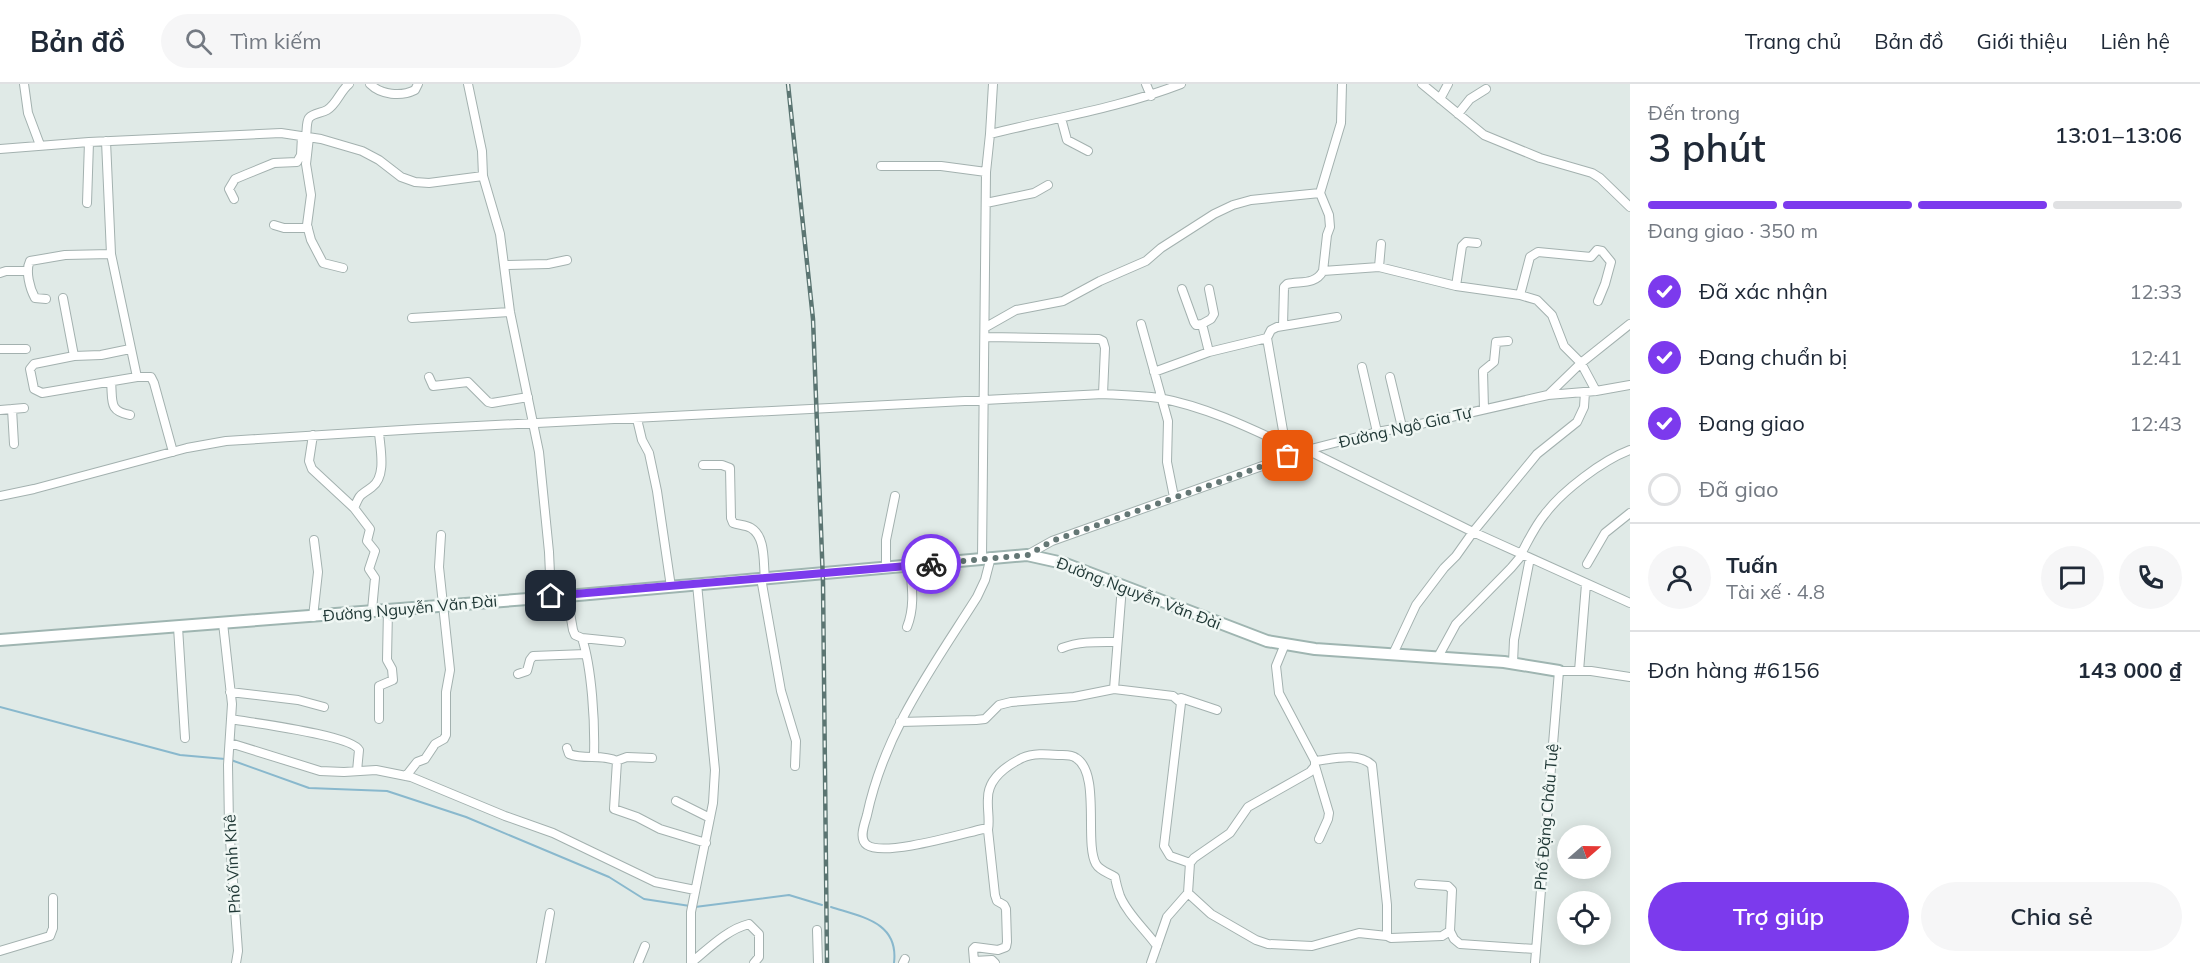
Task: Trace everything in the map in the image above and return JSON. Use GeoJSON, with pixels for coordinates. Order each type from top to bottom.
{"type":"FeatureCollection","features":[{"type":"Feature","properties":{"kind":"street"},"geometry":{"type":"LineString","coordinates":[[24,84],[28,113],[40,145]]}},
{"type":"Feature","properties":{"kind":"street"},"geometry":{"type":"LineString","coordinates":[[343,268],[323,263],[311,240],[308,228],[311,195],[306,164],[306,137],[310,116],[332,107],[349,84]]}},
{"type":"Feature","properties":{"kind":"street"},"geometry":{"type":"LineString","coordinates":[[370,84],[380,92],[409,93],[415,90],[418,84]]}},
{"type":"Feature","properties":{"kind":"street"},"geometry":{"type":"LineString","coordinates":[[468,84],[482,151],[483,176],[500,234],[510,312],[541,466],[551,596]]}},
{"type":"Feature","properties":{"kind":"street"},"geometry":{"type":"LineString","coordinates":[[988,830],[983,829],[910,847],[874,848],[867,846],[863,841],[872,791],[900,722],[912,698],[978,597],[985,580],[987,557],[984,400],[986,172],[993,84]]}},
{"type":"Feature","properties":{"kind":"street"},"geometry":{"type":"LineString","coordinates":[[1146,84],[1150,96]]}},
{"type":"Feature","properties":{"kind":"street"},"geometry":{"type":"LineString","coordinates":[[990,134],[1090,113],[1150,96],[1181,84]]}},
{"type":"Feature","properties":{"kind":"street"},"geometry":{"type":"LineString","coordinates":[[1283,326],[1284,287],[1287,284],[1310,282],[1319,278],[1323,271],[1330,227],[1329,215],[1320,193],[1341,123],[1342,84]]}},
{"type":"Feature","properties":{"kind":"street"},"geometry":{"type":"LineString","coordinates":[[1422,84],[1484,135],[1540,158],[1592,173],[1630,207]]}},
{"type":"Feature","properties":{"kind":"street"},"geometry":{"type":"LineString","coordinates":[[1440,99],[1448,84]]}},
{"type":"Feature","properties":{"kind":"street"},"geometry":{"type":"LineString","coordinates":[[1458,114],[1470,99],[1486,89]]}},
{"type":"Feature","properties":{"kind":"street"},"geometry":{"type":"LineString","coordinates":[[1062,118],[1067,140],[1088,151]]}},
{"type":"Feature","properties":{"kind":"street"},"geometry":{"type":"LineString","coordinates":[[0,148],[264,134],[306,137],[362,151],[379,160],[401,177],[415,182],[429,183],[483,176]]}},
{"type":"Feature","properties":{"kind":"street"},"geometry":{"type":"LineString","coordinates":[[234,199],[229,189],[235,179],[274,163],[297,162],[306,137]]}},
{"type":"Feature","properties":{"kind":"street"},"geometry":{"type":"LineString","coordinates":[[106,141],[111,254],[136,377]]}},
{"type":"Feature","properties":{"kind":"street"},"geometry":{"type":"LineString","coordinates":[[87,203],[89,142]]}},
{"type":"Feature","properties":{"kind":"street"},"geometry":{"type":"LineString","coordinates":[[881,166],[941,166],[986,172]]}},
{"type":"Feature","properties":{"kind":"street"},"geometry":{"type":"LineString","coordinates":[[986,203],[1034,193],[1048,185]]}},
{"type":"Feature","properties":{"kind":"street"},"geometry":{"type":"LineString","coordinates":[[986,327],[1016,310],[1063,301],[1100,281],[1146,261],[1161,248],[1214,214],[1233,206],[1251,200],[1320,193]]}},
{"type":"Feature","properties":{"kind":"street"},"geometry":{"type":"LineString","coordinates":[[274,225],[284,228],[308,228]]}},
{"type":"Feature","properties":{"kind":"street"},"geometry":{"type":"LineString","coordinates":[[1456,286],[1462,246],[1466,242],[1477,243]]}},
{"type":"Feature","properties":{"kind":"street"},"geometry":{"type":"LineString","coordinates":[[1379,267],[1381,244]]}},
{"type":"Feature","properties":{"kind":"street"},"geometry":{"type":"LineString","coordinates":[[1520,295],[1532,254],[1538,252],[1591,258],[1597,250],[1602,251],[1611,262],[1598,301]]}},
{"type":"Feature","properties":{"kind":"street"},"geometry":{"type":"LineString","coordinates":[[46,299],[34,298],[27,265],[30,261],[65,255],[111,254]]}},
{"type":"Feature","properties":{"kind":"street"},"geometry":{"type":"LineString","coordinates":[[505,266],[548,264],[567,260]]}},
{"type":"Feature","properties":{"kind":"street"},"geometry":{"type":"LineString","coordinates":[[1323,271],[1379,267],[1456,286],[1520,295],[1537,300],[1552,315],[1564,346],[1581,363],[1596,391]]}},
{"type":"Feature","properties":{"kind":"street"},"geometry":{"type":"LineString","coordinates":[[0,273],[28,271]]}},
{"type":"Feature","properties":{"kind":"street"},"geometry":{"type":"LineString","coordinates":[[1182,289],[1196,325],[1211,319],[1214,314],[1209,289]]}},
{"type":"Feature","properties":{"kind":"street"},"geometry":{"type":"LineString","coordinates":[[63,298],[74,356]]}},
{"type":"Feature","properties":{"kind":"street"},"geometry":{"type":"LineString","coordinates":[[412,318],[510,312]]}},
{"type":"Feature","properties":{"kind":"street"},"geometry":{"type":"LineString","coordinates":[[1288,456],[1267,338],[1271,330],[1283,326],[1337,317]]}},
{"type":"Feature","properties":{"kind":"street"},"geometry":{"type":"LineString","coordinates":[[1141,324],[1167,421],[1167,462],[1173,497]]}},
{"type":"Feature","properties":{"kind":"street"},"geometry":{"type":"LineString","coordinates":[[1202,324],[1209,352]]}},
{"type":"Feature","properties":{"kind":"street"},"geometry":{"type":"LineString","coordinates":[[1548,395],[1581,363],[1630,324]]}},
{"type":"Feature","properties":{"kind":"street"},"geometry":{"type":"LineString","coordinates":[[986,337],[1099,339],[1103,341],[1105,348],[1102,394]]}},
{"type":"Feature","properties":{"kind":"street"},"geometry":{"type":"LineString","coordinates":[[1154,372],[1209,352],[1267,338]]}},
{"type":"Feature","properties":{"kind":"street"},"geometry":{"type":"LineString","coordinates":[[1484,410],[1483,371],[1494,362],[1496,342],[1508,341]]}},
{"type":"Feature","properties":{"kind":"street"},"geometry":{"type":"LineString","coordinates":[[0,349],[26,349]]}},
{"type":"Feature","properties":{"kind":"street"},"geometry":{"type":"LineString","coordinates":[[130,349],[97,356],[74,356],[32,365],[30,369],[36,392],[42,393],[147,376],[153,380],[173,452]]}},
{"type":"Feature","properties":{"kind":"street"},"geometry":{"type":"LineString","coordinates":[[1362,367],[1377,432]]}},
{"type":"Feature","properties":{"kind":"street"},"geometry":{"type":"LineString","coordinates":[[429,376],[433,386],[468,381],[483,399],[492,403],[528,397]]}},
{"type":"Feature","properties":{"kind":"street"},"geometry":{"type":"LineString","coordinates":[[1390,377],[1402,427]]}},
{"type":"Feature","properties":{"kind":"street"},"geometry":{"type":"LineString","coordinates":[[111,382],[113,407],[116,411],[130,415]]}},
{"type":"Feature","properties":{"kind":"street","name":"Đường Ngô Gia Tự"},"geometry":{"type":"LineString","coordinates":[[1028,555],[1052,541],[1307,450],[1377,432],[1548,395],[1596,391],[1630,384]]}},
{"type":"Feature","properties":{"kind":"street"},"geometry":{"type":"LineString","coordinates":[[1393,654],[1416,605],[1473,532],[1537,454],[1577,422],[1584,407],[1585,392]]}},
{"type":"Feature","properties":{"kind":"street"},"geometry":{"type":"LineString","coordinates":[[0,496],[173,452],[226,441],[1102,394],[1160,398],[1237,423],[1286,445]]}},
{"type":"Feature","properties":{"kind":"street"},"geometry":{"type":"LineString","coordinates":[[0,410],[24,408]]}},
{"type":"Feature","properties":{"kind":"street"},"geometry":{"type":"LineString","coordinates":[[12,409],[14,444]]}},
{"type":"Feature","properties":{"kind":"street"},"geometry":{"type":"LineString","coordinates":[[637,419],[642,440],[649,453],[657,491],[671,587]]}},
{"type":"Feature","properties":{"kind":"street"},"geometry":{"type":"LineString","coordinates":[[354,508],[362,493],[374,486],[380,472],[379,432]]}},
{"type":"Feature","properties":{"kind":"street"},"geometry":{"type":"LineString","coordinates":[[313,435],[309,455],[310,466],[354,508],[368,526],[370,532],[367,541],[374,548],[369,569],[375,578],[372,610]]}},
{"type":"Feature","properties":{"kind":"street"},"geometry":{"type":"LineString","coordinates":[[1307,450],[1473,532],[1630,603]]}},
{"type":"Feature","properties":{"kind":"street"},"geometry":{"type":"LineString","coordinates":[[1513,663],[1524,556],[1545,513],[1599,466],[1618,454],[1630,450]]}},
{"type":"Feature","properties":{"kind":"street"},"geometry":{"type":"LineString","coordinates":[[703,465],[722,465],[730,468],[733,523],[746,526],[758,533],[761,541],[763,578],[781,691],[796,741],[795,766]]}},
{"type":"Feature","properties":{"kind":"street"},"geometry":{"type":"LineString","coordinates":[[886,568],[886,540],[894,496]]}},
{"type":"Feature","properties":{"kind":"street"},"geometry":{"type":"LineString","coordinates":[[1587,564],[1605,533],[1630,513]]}},
{"type":"Feature","properties":{"kind":"street"},"geometry":{"type":"LineString","coordinates":[[406,776],[417,762],[425,759],[435,744],[444,739],[446,735],[446,692],[450,670],[440,567],[441,535]]}},
{"type":"Feature","properties":{"kind":"street"},"geometry":{"type":"LineString","coordinates":[[313,617],[318,572],[314,540]]}},
{"type":"Feature","properties":{"kind":"street","name":"Đường Nguyễn Văn Đài"},"geometry":{"type":"LineString","coordinates":[[0,640],[567,596],[1028,555],[1063,563],[1267,641],[1315,649],[1513,663],[1559,671],[1630,677]]}},
{"type":"Feature","properties":{"kind":"street"},"geometry":{"type":"LineString","coordinates":[[1438,657],[1456,624],[1524,556]]}},
{"type":"Feature","properties":{"kind":"street"},"geometry":{"type":"LineString","coordinates":[[907,627],[912,615],[913,604],[910,566]]}},
{"type":"Feature","properties":{"kind":"street"},"geometry":{"type":"LineString","coordinates":[[691,963],[691,912],[710,818],[715,770],[697,584]]}},
{"type":"Feature","properties":{"kind":"street"},"geometry":{"type":"LineString","coordinates":[[1579,671],[1586,584]]}},
{"type":"Feature","properties":{"kind":"street"},"geometry":{"type":"LineString","coordinates":[[1114,689],[1122,586]]}},
{"type":"Feature","properties":{"kind":"street"},"geometry":{"type":"LineString","coordinates":[[567,596],[575,634],[582,638],[621,642]]}},
{"type":"Feature","properties":{"kind":"street"},"geometry":{"type":"LineString","coordinates":[[379,719],[379,686],[393,680],[394,676],[387,660],[388,609]]}},
{"type":"Feature","properties":{"kind":"street"},"geometry":{"type":"LineString","coordinates":[[223,623],[230,692],[230,743],[320,771],[376,770],[406,776],[553,833],[655,882],[695,890]]}},
{"type":"Feature","properties":{"kind":"street"},"geometry":{"type":"LineString","coordinates":[[178,627],[185,738]]}},
{"type":"Feature","properties":{"kind":"street"},"geometry":{"type":"LineString","coordinates":[[582,638],[586,654],[594,756]]}},
{"type":"Feature","properties":{"kind":"street"},"geometry":{"type":"LineString","coordinates":[[1062,648],[1088,642],[1117,642]]}},
{"type":"Feature","properties":{"kind":"street"},"geometry":{"type":"LineString","coordinates":[[1285,644],[1276,666],[1279,693],[1315,764],[1329,813],[1319,839]]}},
{"type":"Feature","properties":{"kind":"street"},"geometry":{"type":"LineString","coordinates":[[518,674],[526,671],[533,656],[586,654]]}},
{"type":"Feature","properties":{"kind":"street","name":"Phố Đặng Châu Tuệ"},"geometry":{"type":"LineString","coordinates":[[1535,963],[1559,671]]}},
{"type":"Feature","properties":{"kind":"street"},"geometry":{"type":"LineString","coordinates":[[900,722],[976,720],[985,718],[999,705],[1011,702],[1074,697],[1114,689],[1173,696],[1181,703],[1164,846],[1170,856],[1190,863]]}},
{"type":"Feature","properties":{"kind":"street"},"geometry":{"type":"LineString","coordinates":[[230,692],[298,700],[324,707]]}},
{"type":"Feature","properties":{"kind":"street"},"geometry":{"type":"LineString","coordinates":[[1178,699],[1217,710]]}},
{"type":"Feature","properties":{"kind":"street"},"geometry":{"type":"LineString","coordinates":[[231,719],[318,734],[354,744],[359,750],[357,771]]}},
{"type":"Feature","properties":{"kind":"street","name":"Phố Vĩnh Khê"},"geometry":{"type":"LineString","coordinates":[[230,743],[229,826],[238,951],[236,963]]}},
{"type":"Feature","properties":{"kind":"street"},"geometry":{"type":"LineString","coordinates":[[567,748],[569,754],[573,756],[594,756],[616,761],[627,757],[652,758]]}},
{"type":"Feature","properties":{"kind":"street"},"geometry":{"type":"LineString","coordinates":[[995,963],[992,960],[974,961],[973,958],[975,948],[1003,949],[1007,942],[1006,909],[996,898],[988,830],[990,820],[987,796],[994,778],[1008,765],[1029,755],[1072,756],[1079,759],[1085,769],[1090,791],[1093,852],[1096,864],[1100,869],[1115,877],[1120,897],[1129,912],[1157,946]]}},
{"type":"Feature","properties":{"kind":"street"},"geometry":{"type":"LineString","coordinates":[[1151,963],[1167,918],[1188,893],[1190,863],[1194,858],[1230,833],[1248,807],[1310,771],[1315,764],[1358,758],[1372,765],[1387,905],[1387,936]]}},
{"type":"Feature","properties":{"kind":"street"},"geometry":{"type":"LineString","coordinates":[[616,761],[618,765],[614,809],[637,817],[660,829],[705,843]]}},
{"type":"Feature","properties":{"kind":"street"},"geometry":{"type":"LineString","coordinates":[[676,801],[710,818]]}},
{"type":"Feature","properties":{"kind":"street"},"geometry":{"type":"LineString","coordinates":[[1419,884],[1448,886],[1452,890],[1450,931],[1460,944],[1535,949]]}},
{"type":"Feature","properties":{"kind":"street"},"geometry":{"type":"LineString","coordinates":[[1188,893],[1211,914],[1256,940],[1268,944],[1312,946],[1359,933],[1387,936],[1442,936],[1450,931]]}},
{"type":"Feature","properties":{"kind":"street"},"geometry":{"type":"LineString","coordinates":[[0,951],[50,936],[53,928],[53,898]]}},
{"type":"Feature","properties":{"kind":"street"},"geometry":{"type":"LineString","coordinates":[[541,963],[550,913]]}},
{"type":"Feature","properties":{"kind":"street"},"geometry":{"type":"LineString","coordinates":[[691,963],[719,940],[741,926],[750,924],[759,934],[759,957],[754,963]]}},
{"type":"Feature","properties":{"kind":"street"},"geometry":{"type":"LineString","coordinates":[[817,930],[818,963]]}},
{"type":"Feature","properties":{"kind":"street"},"geometry":{"type":"LineString","coordinates":[[638,963],[645,946]]}},
{"type":"Feature","properties":{"kind":"waterway"},"geometry":{"type":"LineString","coordinates":[[0,707],[180,755],[225,759]]}},
{"type":"Feature","properties":{"kind":"waterway"},"geometry":{"type":"LineString","coordinates":[[231,760],[309,788],[387,791],[466,817],[609,877],[644,899],[690,906]]}},
{"type":"Feature","properties":{"kind":"waterway"},"geometry":{"type":"LineString","coordinates":[[695,907],[789,895],[822,905]]}},
{"type":"Feature","properties":{"kind":"waterway"},"geometry":{"type":"LineString","coordinates":[[831,907],[866,918],[884,930],[891,938],[894,963]]}},
{"type":"Feature","properties":{"kind":"railway"},"geometry":{"type":"LineString","coordinates":[[788,84],[813,319],[823,582],[827,963]]}},
{"type":"Feature","properties":{"kind":"way so far"},"geometry":{"type":"LineString","coordinates":[[931,564],[1028,555],[1052,541],[1288,456]]}},
{"type":"Feature","properties":{"kind":"route"},"geometry":{"type":"LineString","coordinates":[[551,596],[931,564]]}}]}
